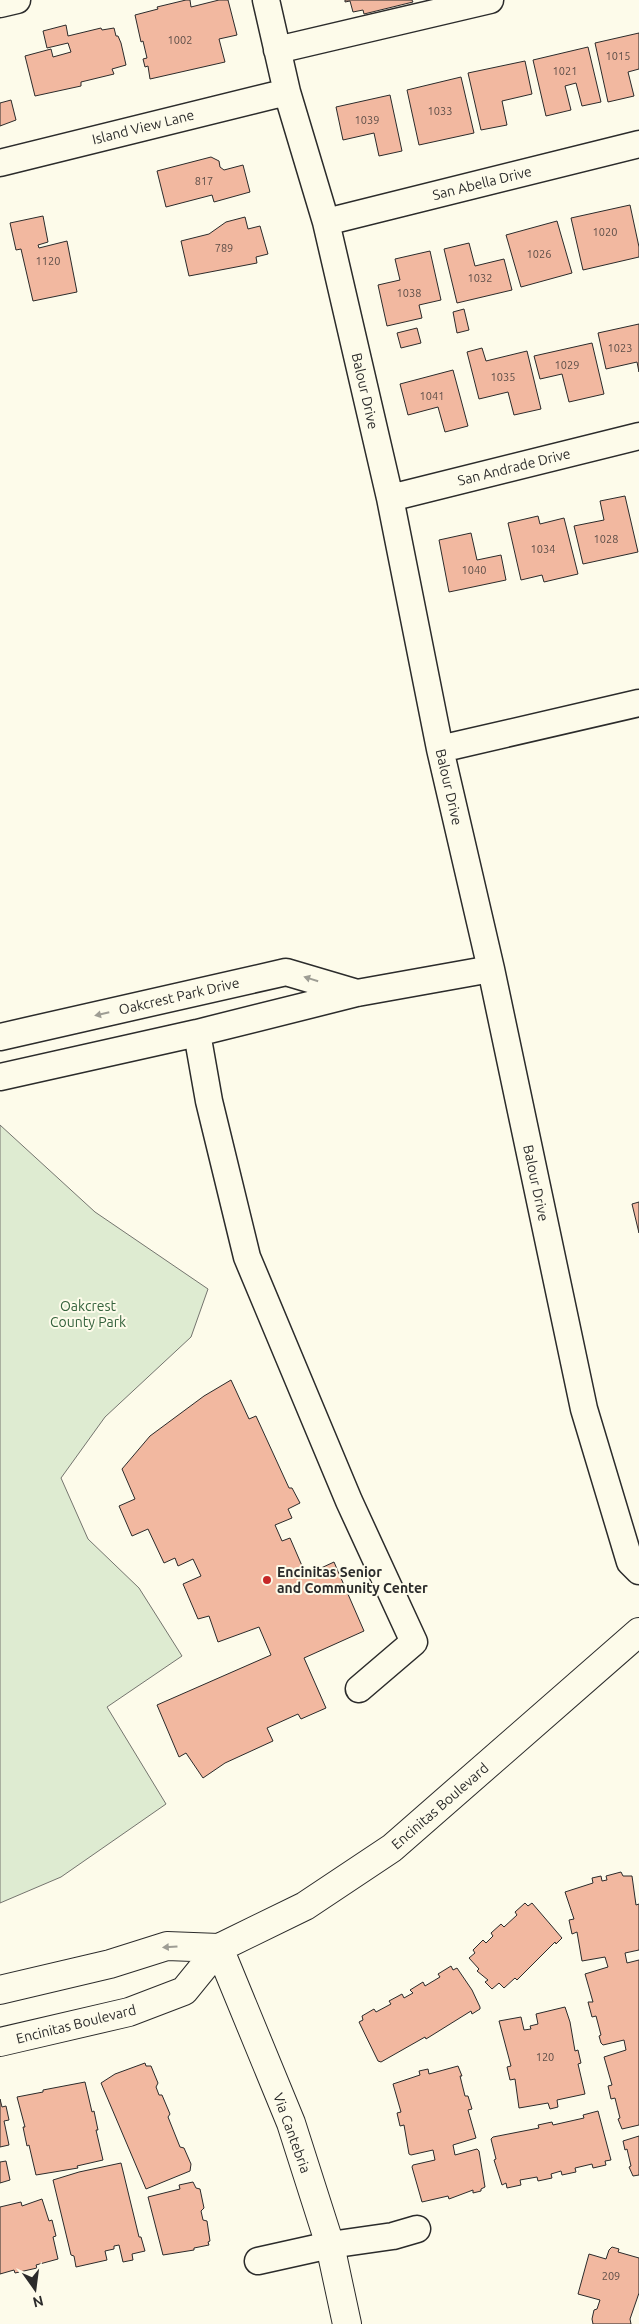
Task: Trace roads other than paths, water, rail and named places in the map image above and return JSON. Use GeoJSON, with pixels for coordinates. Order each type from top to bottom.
{"type":"FeatureCollection","features":[{"type":"Feature","properties":{"kind":"main road","name":"Encinitas Boulevard"},"geometry":{"type":"LineString","coordinates":[[0,2042],[129,2012],[184,1991],[218,1948],[305,1906],[392,1848],[639,1632]]}},
{"type":"Feature","properties":{"kind":"main road","name":"Encinitas Boulevard"},"geometry":{"type":"LineString","coordinates":[[0,1990],[101,1966],[167,1946],[218,1948]]}},
{"type":"Feature","properties":{"kind":"main road","name":"Via Cantebria"},"geometry":{"type":"LineString","coordinates":[[218,1948],[291,2124],[330,2245],[347,2324]]}},
{"type":"Feature","properties":{"kind":"street"},"geometry":{"type":"LineString","coordinates":[[0,4],[17,0]]}},
{"type":"Feature","properties":{"kind":"street","name":"Balour Drive"},"geometry":{"type":"LineString","coordinates":[[266,0],[287,92],[326,222],[390,498],[440,749],[491,969],[584,1409],[630,1562],[639,1571]]}},
{"type":"Feature","properties":{"kind":"street"},"geometry":{"type":"LineString","coordinates":[[277,50],[490,0]]}},
{"type":"Feature","properties":{"kind":"street","name":"Island View Lane"},"geometry":{"type":"LineString","coordinates":[[0,162],[287,92]]}},
{"type":"Feature","properties":{"kind":"street","name":"San Abella Drive"},"geometry":{"type":"LineString","coordinates":[[326,222],[639,144]]}},
{"type":"Feature","properties":{"kind":"street","name":"San Andrade Drive"},"geometry":{"type":"LineString","coordinates":[[390,498],[639,436]]}},
{"type":"Feature","properties":{"kind":"street"},"geometry":{"type":"LineString","coordinates":[[440,749],[639,703]]}},
{"type":"Feature","properties":{"kind":"street","name":"Oakcrest Park Drive"},"geometry":{"type":"LineString","coordinates":[[0,1077],[197,1033],[358,993],[491,969]]}},
{"type":"Feature","properties":{"kind":"street","name":"Oakcrest Park Drive"},"geometry":{"type":"LineString","coordinates":[[0,1037],[286,972],[358,993]]}},
{"type":"Feature","properties":{"kind":"street"},"geometry":{"type":"LineString","coordinates":[[197,1033],[209,1101],[248,1256],[349,1501],[414,1642],[359,1689]]}},
{"type":"Feature","properties":{"kind":"street"},"geometry":{"type":"LineString","coordinates":[[258,2261],[330,2245],[393,2236],[417,2229]]}},
{"type":"Feature","properties":{"kind":"place","name":"Encinitas Senior and Community Center"},"geometry":{"type":"Point","coordinates":[267,1580]}},
{"type":"Feature","properties":{"kind":"park label","name":"Oakcrest County Park"},"geometry":{"type":"Point","coordinates":[88,1314]}}]}
